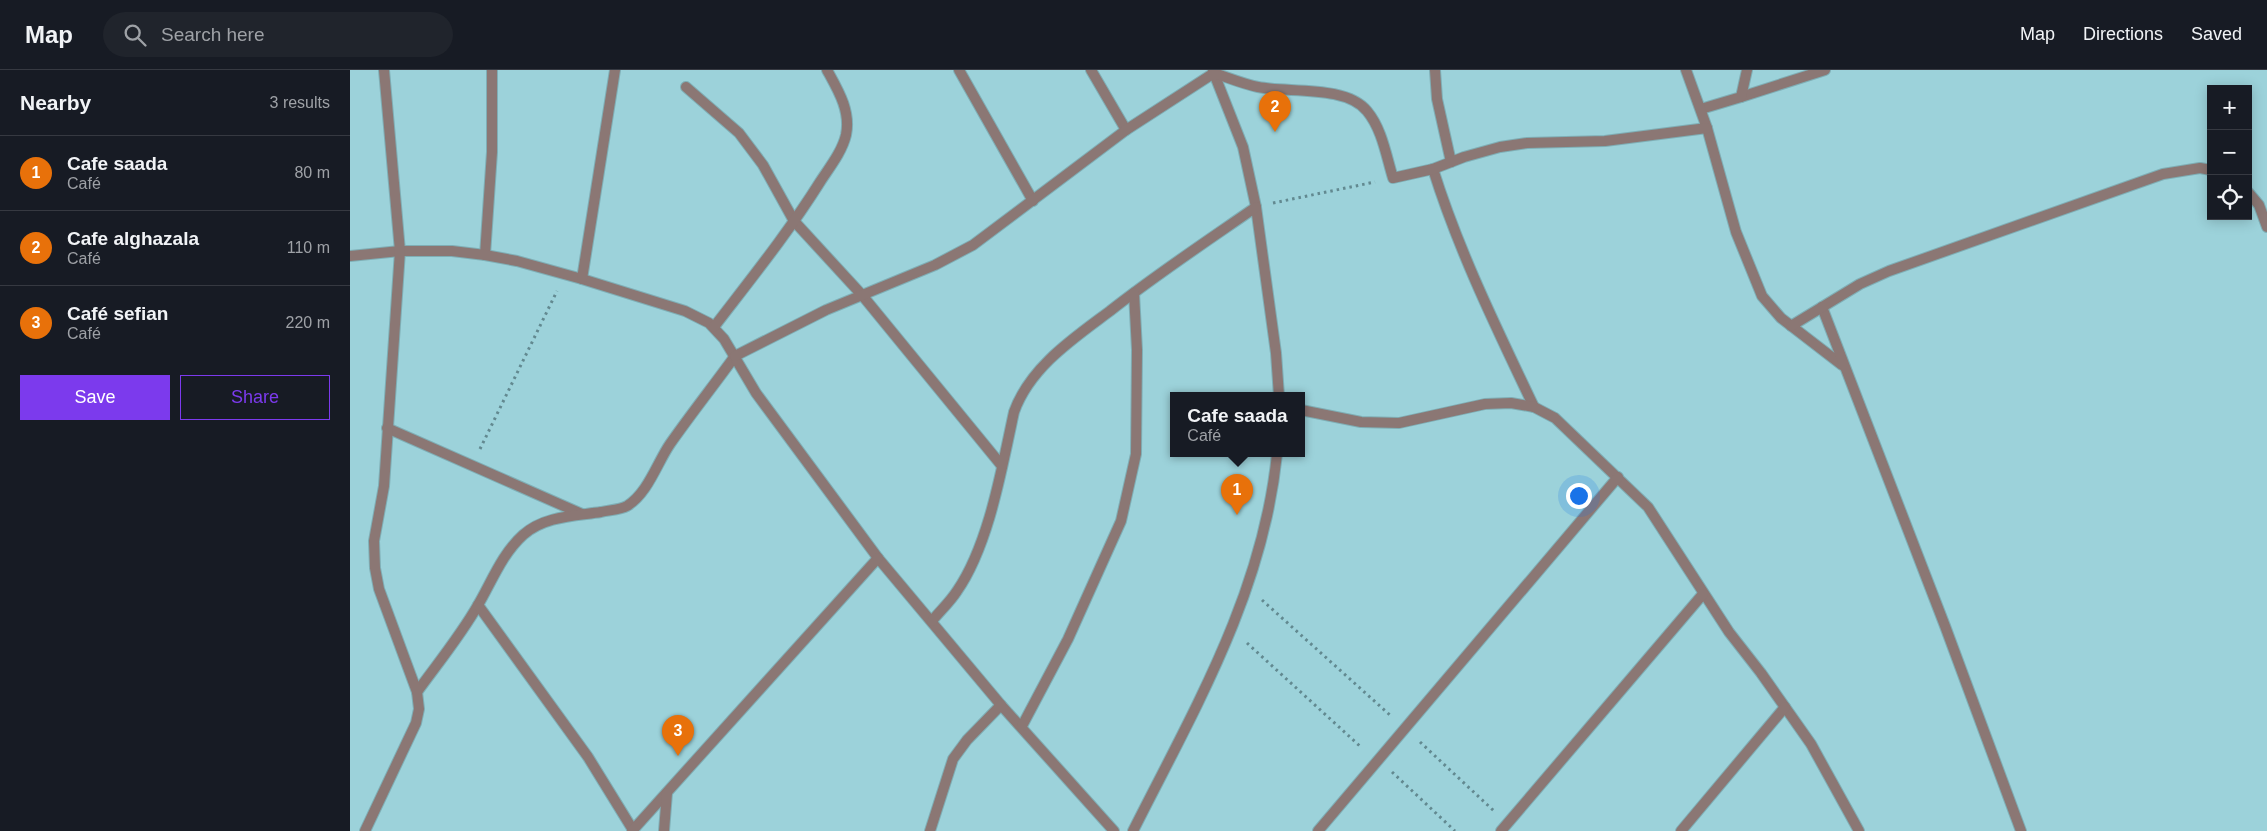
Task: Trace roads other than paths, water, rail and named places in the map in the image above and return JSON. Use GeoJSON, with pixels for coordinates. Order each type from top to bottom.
{"type":"FeatureCollection","features":[{"type":"Feature","properties":{"kind":"street"},"geometry":{"type":"LineString","coordinates":[[365,831],[416,723],[419,709],[418,692],[379,589],[375,568],[375,532],[384,486],[400,251],[384,70]]}},
{"type":"Feature","properties":{"kind":"street"},"geometry":{"type":"LineString","coordinates":[[484,255],[492,152],[492,70]]}},
{"type":"Feature","properties":{"kind":"street"},"geometry":{"type":"LineString","coordinates":[[582,279],[615,70]]}},
{"type":"Feature","properties":{"kind":"street"},"geometry":{"type":"LineString","coordinates":[[714,327],[794,221],[836,157],[846,135],[846,116],[841,95],[827,70]]}},
{"type":"Feature","properties":{"kind":"street"},"geometry":{"type":"LineString","coordinates":[[959,70],[1033,201]]}},
{"type":"Feature","properties":{"kind":"street"},"geometry":{"type":"LineString","coordinates":[[1091,70],[1126,130]]}},
{"type":"Feature","properties":{"kind":"street"},"geometry":{"type":"LineString","coordinates":[[1435,70],[1437,99],[1451,162]]}},
{"type":"Feature","properties":{"kind":"street"},"geometry":{"type":"LineString","coordinates":[[1686,70],[1707,128],[1736,232],[1748,267],[1762,296],[1781,318],[1843,366]]}},
{"type":"Feature","properties":{"kind":"street"},"geometry":{"type":"LineString","coordinates":[[1741,97],[1747,70]]}},
{"type":"Feature","properties":{"kind":"street"},"geometry":{"type":"LineString","coordinates":[[1701,109],[1825,70]]}},
{"type":"Feature","properties":{"kind":"street"},"geometry":{"type":"LineString","coordinates":[[418,692],[478,606],[502,560],[524,534],[544,522],[626,506],[634,500],[644,488],[669,446],[736,356],[826,310],[935,265],[973,245],[1126,130],[1214,71]]}},
{"type":"Feature","properties":{"kind":"street"},"geometry":{"type":"LineString","coordinates":[[1214,71],[1257,86],[1288,91],[1334,94],[1356,101],[1367,110],[1378,128],[1393,178],[1433,169],[1500,147],[1527,143],[1605,141],[1707,128]]}},
{"type":"Feature","properties":{"kind":"street"},"geometry":{"type":"LineString","coordinates":[[1214,71],[1243,147],[1256,207],[1276,353],[1278,392]]}},
{"type":"Feature","properties":{"kind":"street"},"geometry":{"type":"LineString","coordinates":[[686,87],[739,133],[764,165],[794,221],[862,295],[1002,466]]}},
{"type":"Feature","properties":{"kind":"street"},"geometry":{"type":"LineString","coordinates":[[1791,326],[1860,284],[1889,271],[2163,174],[2200,168],[2207,169]]}},
{"type":"Feature","properties":{"kind":"street"},"geometry":{"type":"LineString","coordinates":[[1433,169],[1449,220],[1465,261],[1534,407]]}},
{"type":"Feature","properties":{"kind":"street"},"geometry":{"type":"LineString","coordinates":[[2252,197],[2259,205],[2267,226]]}},
{"type":"Feature","properties":{"kind":"street"},"geometry":{"type":"LineString","coordinates":[[932,621],[958,590],[974,558],[988,524],[1017,404],[1040,370],[1070,342],[1134,293],[1256,207]]}},
{"type":"Feature","properties":{"kind":"street"},"geometry":{"type":"LineString","coordinates":[[350,256],[400,251],[452,251],[484,255],[565,274],[685,311],[714,327],[736,356],[756,393],[878,558],[1001,704],[1114,831]]}},
{"type":"Feature","properties":{"kind":"street"},"geometry":{"type":"LineString","coordinates":[[1022,726],[1068,639],[1120,521],[1136,454],[1138,350],[1134,293]]}},
{"type":"Feature","properties":{"kind":"street"},"geometry":{"type":"LineString","coordinates":[[1822,307],[1843,366],[1858,397],[1945,626],[2021,831]]}},
{"type":"Feature","properties":{"kind":"street"},"geometry":{"type":"LineString","coordinates":[[1305,411],[1361,422],[1399,423],[1485,404],[1511,403],[1534,407],[1555,418],[1618,476],[1648,507],[1703,594],[1811,744],[1859,831]]}},
{"type":"Feature","properties":{"kind":"street"},"geometry":{"type":"LineString","coordinates":[[387,428],[582,514]]}},
{"type":"Feature","properties":{"kind":"street"},"geometry":{"type":"LineString","coordinates":[[1133,831],[1209,681],[1248,588],[1267,520],[1276,457]]}},
{"type":"Feature","properties":{"kind":"street"},"geometry":{"type":"LineString","coordinates":[[1318,831],[1618,476]]}},
{"type":"Feature","properties":{"kind":"street"},"geometry":{"type":"LineString","coordinates":[[478,606],[588,757],[632,831],[878,558]]}},
{"type":"Feature","properties":{"kind":"street"},"geometry":{"type":"LineString","coordinates":[[1504,827],[1703,594]]}},
{"type":"Feature","properties":{"kind":"street"},"geometry":{"type":"LineString","coordinates":[[930,831],[953,758],[1001,704]]}},
{"type":"Feature","properties":{"kind":"street"},"geometry":{"type":"LineString","coordinates":[[1681,831],[1785,707]]}},
{"type":"Feature","properties":{"kind":"street"},"geometry":{"type":"LineString","coordinates":[[664,831],[667,793]]}},
{"type":"Feature","properties":{"kind":"place","name":"Cafe alghazala"},"geometry":{"type":"Point","coordinates":[1275,132]}},
{"type":"Feature","properties":{"kind":"place","name":"Cafe saada"},"geometry":{"type":"Point","coordinates":[1237,515]}},
{"type":"Feature","properties":{"kind":"place","name":"Café sefian"},"geometry":{"type":"Point","coordinates":[678,756]}}]}
